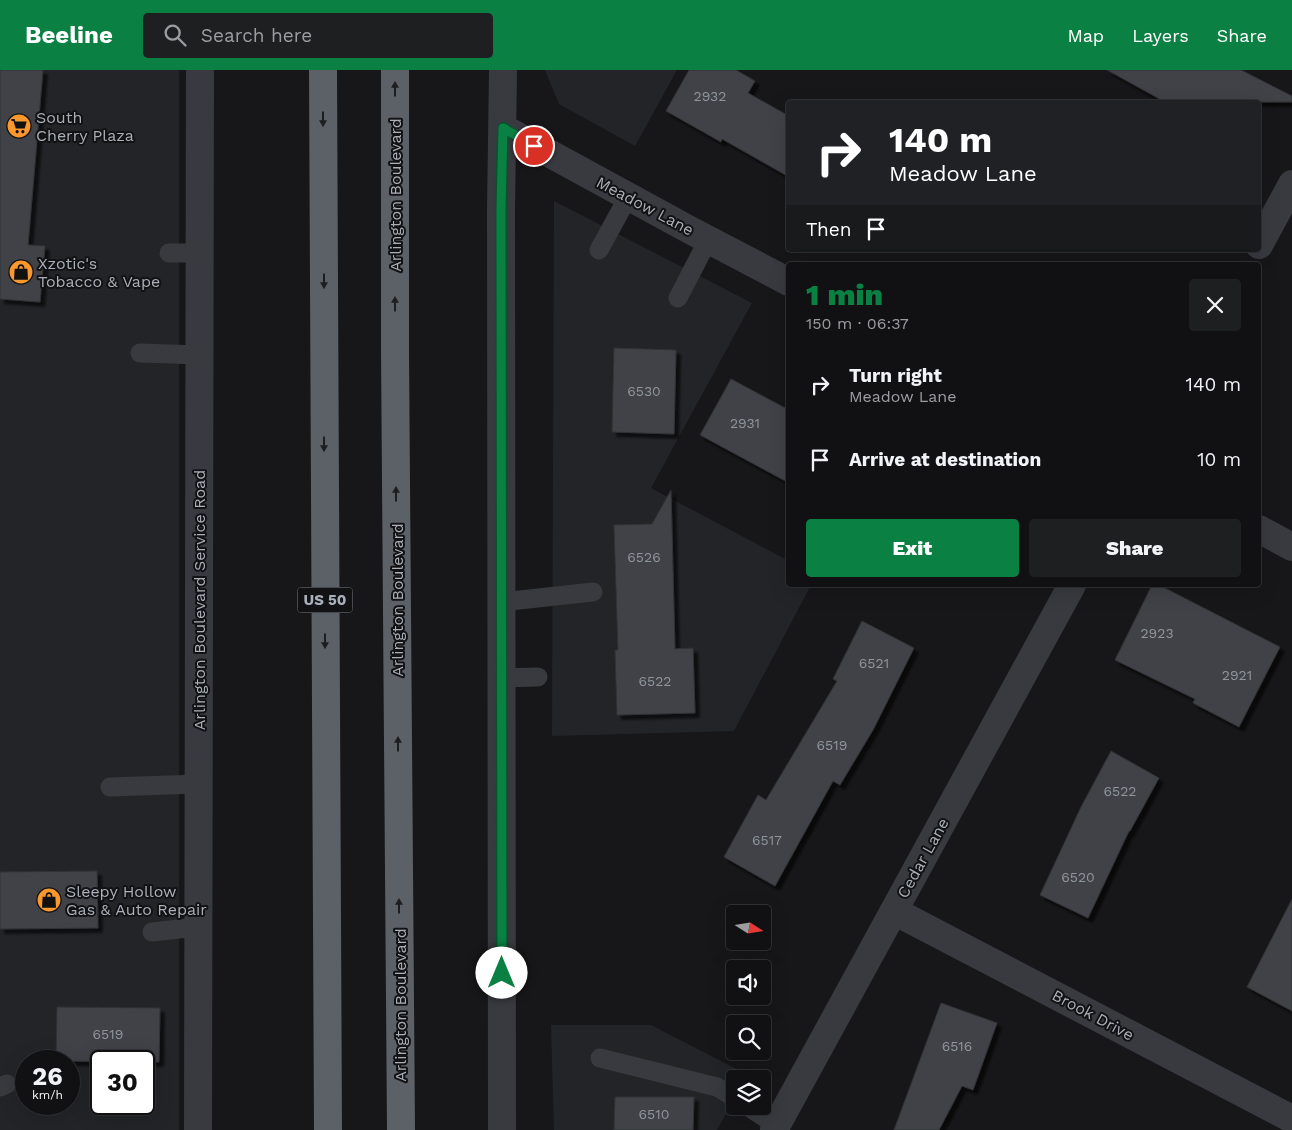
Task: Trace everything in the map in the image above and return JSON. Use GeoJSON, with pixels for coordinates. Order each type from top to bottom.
{"type":"FeatureCollection","features":[{"type":"Feature","properties":{"kind":"highway","name":"US 50"},"geometry":{"type":"LineString","coordinates":[[323,70],[328,1130]]}},
{"type":"Feature","properties":{"kind":"highway","name":"Arlington Boulevard"},"geometry":{"type":"LineString","coordinates":[[395,70],[395,363],[401,1130]]}},
{"type":"Feature","properties":{"kind":"street","name":"Arlington Boulevard Service Road"},"geometry":{"type":"LineString","coordinates":[[198,1130],[200,70]]}},
{"type":"Feature","properties":{"kind":"street"},"geometry":{"type":"LineString","coordinates":[[502,1130],[501,210],[503,70]]}},
{"type":"Feature","properties":{"kind":"street","name":"Meadow Lane"},"geometry":{"type":"LineString","coordinates":[[503,128],[786,280]]}},
{"type":"Feature","properties":{"kind":"street"},"geometry":{"type":"LineString","coordinates":[[1261,241],[1292,184]]}},
{"type":"Feature","properties":{"kind":"street"},"geometry":{"type":"LineString","coordinates":[[1261,530],[1292,547]]}},
{"type":"Feature","properties":{"kind":"street","name":"Cedar Lane"},"geometry":{"type":"LineString","coordinates":[[775,1128],[1071,587]]}},
{"type":"Feature","properties":{"kind":"street","name":"Brook Drive"},"geometry":{"type":"LineString","coordinates":[[894,911],[1292,1119]]}},
{"type":"Feature","properties":{"kind":"lane"},"geometry":{"type":"LineString","coordinates":[[599,250],[628,197]]}},
{"type":"Feature","properties":{"kind":"lane"},"geometry":{"type":"LineString","coordinates":[[678,298],[708,240]]}},
{"type":"Feature","properties":{"kind":"lane"},"geometry":{"type":"LineString","coordinates":[[169,253],[200,253]]}},
{"type":"Feature","properties":{"kind":"lane"},"geometry":{"type":"LineString","coordinates":[[140,354],[199,355]]}},
{"type":"Feature","properties":{"kind":"lane"},"geometry":{"type":"LineString","coordinates":[[501,602],[593,592]]}},
{"type":"Feature","properties":{"kind":"lane"},"geometry":{"type":"LineString","coordinates":[[502,678],[538,677]]}},
{"type":"Feature","properties":{"kind":"lane"},"geometry":{"type":"LineString","coordinates":[[110,787],[198,784]]}},
{"type":"Feature","properties":{"kind":"lane"},"geometry":{"type":"LineString","coordinates":[[152,932],[198,927]]}},
{"type":"Feature","properties":{"kind":"lane"},"geometry":{"type":"LineString","coordinates":[[600,1058],[717,1087],[726,1092]]}},
{"type":"Feature","properties":{"kind":"lane"},"geometry":{"type":"LineString","coordinates":[[758,1115],[775,1128]]}},
{"type":"Feature","properties":{"kind":"shaded area"},"geometry":{"type":"Polygon","coordinates":[[[0,70],[179,70],[179,1130],[0,1130],[0,70]]]}},
{"type":"Feature","properties":{"kind":"shaded area"},"geometry":{"type":"Polygon","coordinates":[[[545,70],[677,70],[635,146],[559,104],[545,70]]]}},
{"type":"Feature","properties":{"kind":"shaded area"},"geometry":{"type":"Polygon","coordinates":[[[554,201],[752,303],[651,488],[786,559],[786,587],[810,587],[734,731],[552,736],[554,201]]]}},
{"type":"Feature","properties":{"kind":"shaded area"},"geometry":{"type":"Polygon","coordinates":[[[551,1025],[651,1025],[738,1070],[726,1070],[726,1114],[717,1130],[554,1130],[551,1025]]]}},
{"type":"Feature","properties":{"kind":"building"},"geometry":{"type":"Polygon","coordinates":[[[0,70],[43,70],[28,245],[45,246],[40,302],[0,299],[0,70]]]}},
{"type":"Feature","properties":{"kind":"building"},"geometry":{"type":"Polygon","coordinates":[[[689,70],[736,70],[755,81],[748,93],[786,114],[786,175],[722,139],[721,142],[666,111],[689,70]]]}},
{"type":"Feature","properties":{"kind":"building"},"geometry":{"type":"Polygon","coordinates":[[[1107,70],[1241,70],[1292,96],[1292,102],[1261,102],[1261,100],[1161,100],[1107,70]]]}},
{"type":"Feature","properties":{"kind":"building"},"geometry":{"type":"Polygon","coordinates":[[[614,348],[676,350],[674,434],[612,432],[614,348]]]}},
{"type":"Feature","properties":{"kind":"building"},"geometry":{"type":"Polygon","coordinates":[[[731,379],[786,408],[786,481],[700,435],[731,379]]]}},
{"type":"Feature","properties":{"kind":"building"},"geometry":{"type":"Polygon","coordinates":[[[671,490],[675,649],[693,648],[695,713],[617,715],[615,650],[618,650],[614,525],[652,524],[671,490]]]}},
{"type":"Feature","properties":{"kind":"building"},"geometry":{"type":"Polygon","coordinates":[[[1151,587],[1163,587],[1280,647],[1239,727],[1193,703],[1195,699],[1115,660],[1151,587]]]}},
{"type":"Feature","properties":{"kind":"building"},"geometry":{"type":"Polygon","coordinates":[[[862,621],[914,648],[873,730],[840,785],[833,781],[775,886],[724,857],[758,795],[766,800],[837,681],[833,679],[862,621]]]}},
{"type":"Feature","properties":{"kind":"building"},"geometry":{"type":"Polygon","coordinates":[[[1111,751],[1159,778],[1129,831],[1088,918],[1040,895],[1081,807],[1111,751]]]}},
{"type":"Feature","properties":{"kind":"building","name":"Sleepy Hollow Gas & Auto Repair"},"geometry":{"type":"Polygon","coordinates":[[[97,871],[98,928],[0,929],[0,872],[97,871]]]}},
{"type":"Feature","properties":{"kind":"building"},"geometry":{"type":"Polygon","coordinates":[[[1292,899],[1292,1011],[1247,987],[1292,899]]]}},
{"type":"Feature","properties":{"kind":"building"},"geometry":{"type":"Polygon","coordinates":[[[941,1003],[997,1023],[973,1090],[962,1086],[939,1130],[894,1130],[941,1003]]]}},
{"type":"Feature","properties":{"kind":"building"},"geometry":{"type":"Polygon","coordinates":[[[57,1007],[160,1008],[159,1062],[155,1062],[155,1050],[90,1050],[90,1061],[80,1061],[80,1050],[56,1050],[57,1007]]]}},
{"type":"Feature","properties":{"kind":"building"},"geometry":{"type":"Polygon","coordinates":[[[615,1097],[694,1097],[693,1130],[614,1130],[615,1097]]]}},
{"type":"Feature","properties":{"kind":"place","name":"South Cherry Plaza"},"geometry":{"type":"Point","coordinates":[19,126]}},
{"type":"Feature","properties":{"kind":"place","name":"Xzotic's Tobacco & Vape"},"geometry":{"type":"Point","coordinates":[21,272]}},
{"type":"Feature","properties":{"kind":"place","name":"Sleepy Hollow Gas & Auto Repair"},"geometry":{"type":"Point","coordinates":[49,900]}},
{"type":"Feature","properties":{"kind":"route"},"geometry":{"type":"LineString","coordinates":[[502,973],[501,210],[503,128],[534,146]]}}]}
